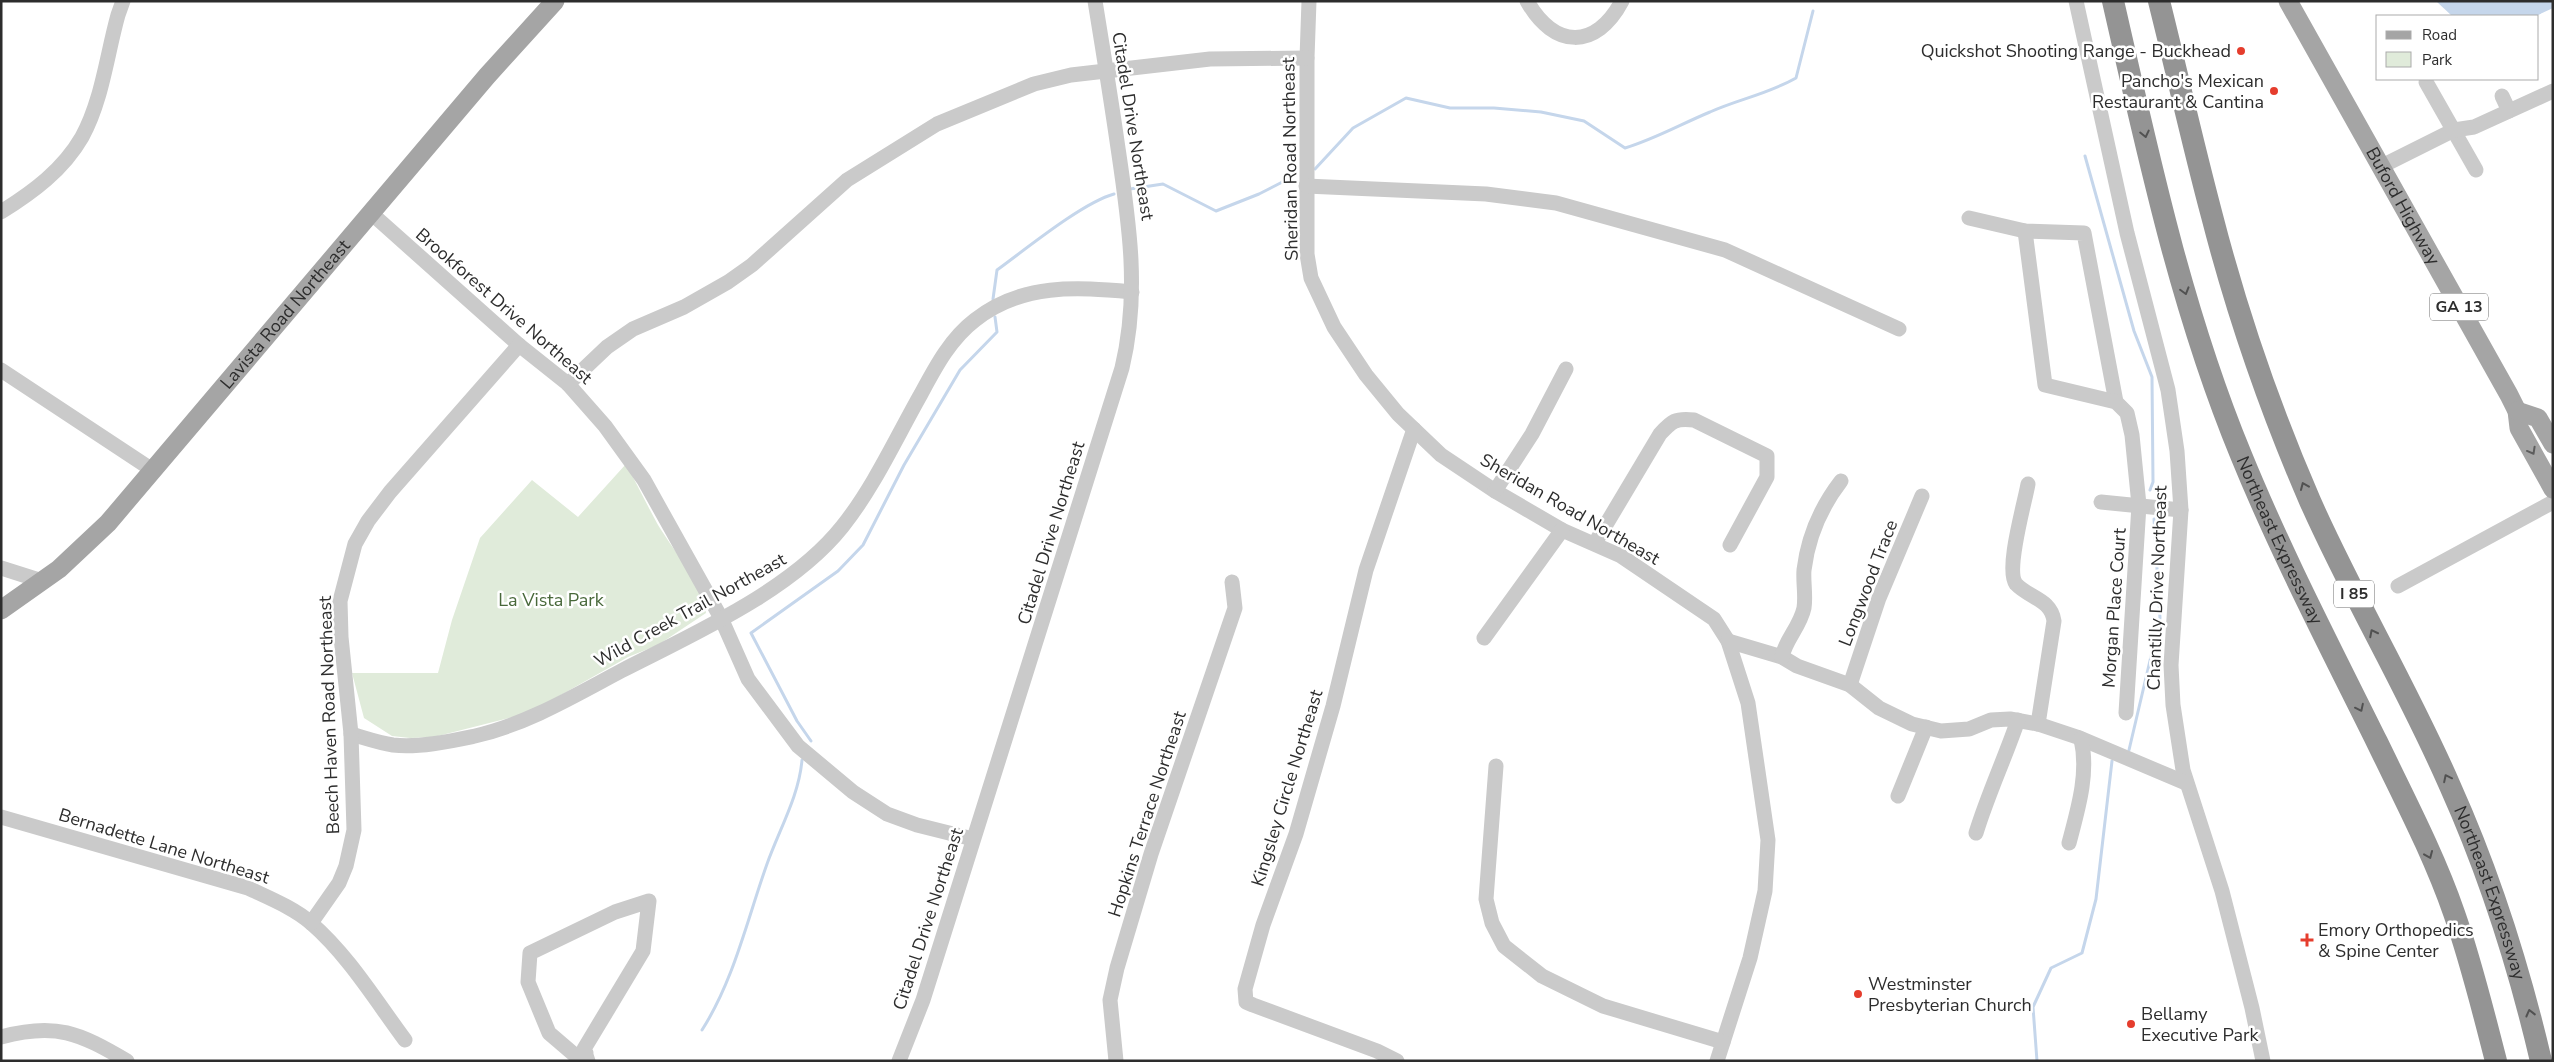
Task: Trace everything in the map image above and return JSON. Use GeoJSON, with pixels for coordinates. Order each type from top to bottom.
{"type":"FeatureCollection","features":[{"type":"Feature","properties":{"kind":"highway","name":"Northeast Expressway"},"geometry":{"type":"LineString","coordinates":[[2113,1],[2163,216],[2210,375],[2279,544],[2407,804],[2454,912],[2479,994],[2496,1061]]}},
{"type":"Feature","properties":{"kind":"highway","name":"Northeast Expressway"},"geometry":{"type":"LineString","coordinates":[[2163,8],[2212,218],[2257,365],[2310,501],[2354,596],[2450,785],[2502,918],[2528,1003],[2542,1061]]}},
{"type":"Feature","properties":{"kind":"main road","name":"Lavista Road Northeast"},"geometry":{"type":"LineString","coordinates":[[1,610],[90,541],[154,471],[487,76],[555,1]]}},
{"type":"Feature","properties":{"kind":"main road","name":"Buford Highway"},"geometry":{"type":"LineString","coordinates":[[2288,1],[2382,166],[2517,411],[2519,428],[2553,489]]}},
{"type":"Feature","properties":{"kind":"main road"},"geometry":{"type":"LineString","coordinates":[[2517,411],[2538,418],[2553,444]]}},
{"type":"Feature","properties":{"kind":"street"},"geometry":{"type":"LineString","coordinates":[[1,212],[30,193],[56,172],[83,135],[94,107],[123,1]]}},
{"type":"Feature","properties":{"kind":"street","name":"Citadel Drive Northeast"},"geometry":{"type":"LineString","coordinates":[[899,1061],[923,1000],[1122,368],[1128,342],[1132,292],[1131,230],[1095,1]]}},
{"type":"Feature","properties":{"kind":"street","name":"Sheridan Road Northeast"},"geometry":{"type":"LineString","coordinates":[[1309,1],[1307,58],[1307,254],[1311,278],[1334,326],[1366,375],[1414,430],[1441,455],[1495,491],[1562,530],[1620,556],[1714,619],[1728,641],[1748,703],[1768,840],[1765,891],[1756,933],[1744,980],[1717,1061]]}},
{"type":"Feature","properties":{"kind":"street"},"geometry":{"type":"LineString","coordinates":[[1528,1],[1539,20],[1547,29],[1561,35],[1580,38],[1595,33],[1609,21],[1622,1]]}},
{"type":"Feature","properties":{"kind":"street","name":"Chantilly Drive Northeast"},"geometry":{"type":"LineString","coordinates":[[2076,1],[2127,234],[2168,390],[2177,451],[2181,510],[2171,664],[2173,705],[2186,783],[2222,891],[2252,1008],[2263,1061]]}},
{"type":"Feature","properties":{"kind":"street"},"geometry":{"type":"LineString","coordinates":[[568,384],[607,347],[633,329],[684,307],[728,282],[752,265],[848,180],[937,124],[1034,84],[1070,75],[1210,59],[1307,58]]}},
{"type":"Feature","properties":{"kind":"street"},"geometry":{"type":"LineString","coordinates":[[2426,82],[2476,170]]}},
{"type":"Feature","properties":{"kind":"street"},"geometry":{"type":"LineString","coordinates":[[2382,166],[2454,130],[2474,127],[2553,91]]}},
{"type":"Feature","properties":{"kind":"street"},"geometry":{"type":"LineString","coordinates":[[2502,96],[2509,111]]}},
{"type":"Feature","properties":{"kind":"street"},"geometry":{"type":"LineString","coordinates":[[1306,186],[1486,194],[1556,203],[1725,250],[1899,329]]}},
{"type":"Feature","properties":{"kind":"street","name":"Brookforest Drive Northeast"},"geometry":{"type":"LineString","coordinates":[[371,213],[519,345],[568,384],[630,458],[721,618],[748,678],[802,750],[853,792],[887,814],[916,825],[973,839]]}},
{"type":"Feature","properties":{"kind":"street","name":"Morgan Place Court"},"geometry":{"type":"LineString","coordinates":[[1969,218],[2025,231],[2084,233],[2116,402],[2127,413],[2132,434],[2139,505],[2126,713]]}},
{"type":"Feature","properties":{"kind":"street"},"geometry":{"type":"LineString","coordinates":[[2025,231],[2045,385],[2116,402]]}},
{"type":"Feature","properties":{"kind":"street","name":"Wild Creek Trail Northeast"},"geometry":{"type":"LineString","coordinates":[[351,734],[393,744],[408,745],[475,736],[511,725],[564,702],[721,618],[807,565],[827,545],[861,499],[944,355],[974,320],[997,307],[1039,291],[1069,287],[1132,292]]}},
{"type":"Feature","properties":{"kind":"street","name":"Beech Haven Road Northeast"},"geometry":{"type":"LineString","coordinates":[[311,923],[339,884],[351,849],[354,808],[351,734],[341,637],[340,602],[355,544],[368,521],[390,492],[519,345]]}},
{"type":"Feature","properties":{"kind":"street"},"geometry":{"type":"LineString","coordinates":[[1495,491],[1532,434],[1557,390],[1566,369]]}},
{"type":"Feature","properties":{"kind":"street"},"geometry":{"type":"LineString","coordinates":[[1,370],[154,471]]}},
{"type":"Feature","properties":{"kind":"street"},"geometry":{"type":"LineString","coordinates":[[1595,544],[1660,434],[1670,424],[1680,418],[1694,420],[1767,456],[1767,476],[1730,545]]}},
{"type":"Feature","properties":{"kind":"street","name":"Kingsley Circle Northeast"},"geometry":{"type":"LineString","coordinates":[[1397,1061],[1376,1056],[1246,1002],[1245,990],[1263,925],[1296,834],[1333,706],[1366,570],[1414,430]]}},
{"type":"Feature","properties":{"kind":"street"},"geometry":{"type":"LineString","coordinates":[[1782,657],[1783,650],[1799,625],[1804,606],[1804,570],[1812,533],[1831,494],[1841,481]]}},
{"type":"Feature","properties":{"kind":"street"},"geometry":{"type":"LineString","coordinates":[[2028,484],[2014,555],[2013,573],[2016,583],[2045,603],[2053,612],[2054,621],[2038,724]]}},
{"type":"Feature","properties":{"kind":"street","name":"Longwood Trace"},"geometry":{"type":"LineString","coordinates":[[1850,684],[1879,598],[1922,496]]}},
{"type":"Feature","properties":{"kind":"street","name":"Morgan Place Court"},"geometry":{"type":"LineString","coordinates":[[2101,502],[2181,510]]}},
{"type":"Feature","properties":{"kind":"street"},"geometry":{"type":"LineString","coordinates":[[2398,586],[2553,502]]}},
{"type":"Feature","properties":{"kind":"street"},"geometry":{"type":"LineString","coordinates":[[1484,638],[1562,530]]}},
{"type":"Feature","properties":{"kind":"street"},"geometry":{"type":"LineString","coordinates":[[1,568],[42,580]]}},
{"type":"Feature","properties":{"kind":"street","name":"Hopkins Terrace Northeast"},"geometry":{"type":"LineString","coordinates":[[1116,1061],[1110,1000],[1117,968],[1151,854],[1235,608],[1232,582]]}},
{"type":"Feature","properties":{"kind":"street"},"geometry":{"type":"LineString","coordinates":[[1728,641],[1782,657],[1797,666],[1850,684],[1879,708],[1912,724],[1941,731],[1969,729],[1991,720],[2018,720],[2038,724],[2081,739],[2186,783]]}},
{"type":"Feature","properties":{"kind":"street"},"geometry":{"type":"LineString","coordinates":[[1976,833],[1988,793],[2009,748],[2018,720]]}},
{"type":"Feature","properties":{"kind":"street"},"geometry":{"type":"LineString","coordinates":[[1898,796],[1926,727]]}},
{"type":"Feature","properties":{"kind":"street"},"geometry":{"type":"LineString","coordinates":[[2069,842],[2077,814],[2086,760],[2081,739]]}},
{"type":"Feature","properties":{"kind":"street"},"geometry":{"type":"LineString","coordinates":[[1496,766],[1486,899],[1492,924],[1504,946],[1542,976],[1603,1006],[1723,1042]]}},
{"type":"Feature","properties":{"kind":"street","name":"Bernadette Lane Northeast"},"geometry":{"type":"LineString","coordinates":[[1,816],[248,888],[276,901],[311,923],[338,952],[405,1040]]}},
{"type":"Feature","properties":{"kind":"street"},"geometry":{"type":"LineString","coordinates":[[649,901],[642,950],[584,1049],[587,1057],[577,1057],[549,1032],[528,982],[530,953],[615,912],[649,901]]}},
{"type":"Feature","properties":{"kind":"street"},"geometry":{"type":"LineString","coordinates":[[1,1037],[51,1029],[78,1036],[127,1061]]}},
{"type":"Feature","properties":{"kind":"green space","name":"La Vista Park"},"geometry":{"type":"Polygon","coordinates":[[[626,464],[658,525],[694,580],[704,603],[706,613],[658,645],[628,657],[529,713],[434,737],[410,738],[392,736],[364,718],[352,673],[438,673],[452,620],[480,538],[532,480],[578,517],[626,464]]]}},
{"type":"Feature","properties":{"kind":"water"},"geometry":{"type":"Polygon","coordinates":[[[2436,1],[2553,1],[2553,8],[2538,15],[2451,15],[2436,1]]]}},
{"type":"Feature","properties":{"kind":"waterway"},"geometry":{"type":"LineString","coordinates":[[1315,169],[1353,128],[1406,98],[1450,108],[1494,108],[1541,112],[1584,121],[1625,148],[1657,136],[1721,107],[1775,88],[1796,78],[1813,11]]}},
{"type":"Feature","properties":{"kind":"waterway"},"geometry":{"type":"LineString","coordinates":[[2085,156],[2134,331],[2152,377],[2153,482],[2150,490]]}},
{"type":"Feature","properties":{"kind":"waterway"},"geometry":{"type":"LineString","coordinates":[[1130,189],[1163,184],[1216,211],[1259,194],[1294,176]]}},
{"type":"Feature","properties":{"kind":"waterway"},"geometry":{"type":"LineString","coordinates":[[993,299],[997,270],[1071,216],[1114,194]]}},
{"type":"Feature","properties":{"kind":"waterway"},"geometry":{"type":"LineString","coordinates":[[811,741],[797,721],[751,633],[838,571],[863,545],[904,465],[960,370],[997,332],[995,317]]}},
{"type":"Feature","properties":{"kind":"waterway"},"geometry":{"type":"LineString","coordinates":[[2129,750],[2160,618],[2154,519]]}},
{"type":"Feature","properties":{"kind":"waterway"},"geometry":{"type":"LineString","coordinates":[[702,1030],[723,991],[739,949],[767,864],[793,800],[802,760]]}},
{"type":"Feature","properties":{"kind":"waterway"},"geometry":{"type":"LineString","coordinates":[[2037,1061],[2033,1007],[2051,968],[2082,953],[2096,899],[2112,761]]}},
{"type":"Feature","properties":{"kind":"place","name":"Quickshot Shooting Range - Buckhead"},"geometry":{"type":"Point","coordinates":[2241,51]}},
{"type":"Feature","properties":{"kind":"place","name":"Pancho's Mexican Restaurant & Cantina"},"geometry":{"type":"Point","coordinates":[2274,91]}},
{"type":"Feature","properties":{"kind":"place","name":"Emory Orthopedics & Spine Center"},"geometry":{"type":"Point","coordinates":[2307,940]}},
{"type":"Feature","properties":{"kind":"place","name":"Westminster Presbyterian Church"},"geometry":{"type":"Point","coordinates":[1858,994]}},
{"type":"Feature","properties":{"kind":"place","name":"Bellamy Executive Park"},"geometry":{"type":"Point","coordinates":[2131,1024]}}]}
